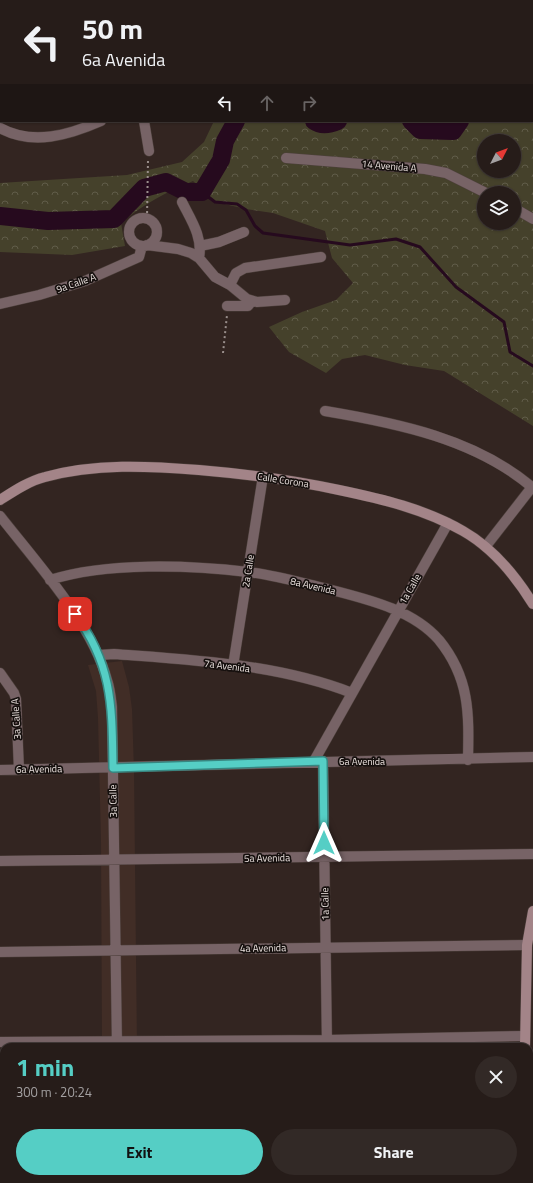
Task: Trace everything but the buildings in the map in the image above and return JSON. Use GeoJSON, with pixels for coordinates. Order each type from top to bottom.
{"type":"FeatureCollection","features":[{"type":"Feature","properties":{"kind":"street"},"geometry":{"type":"LineString","coordinates":[[0,128],[32,138],[78,131],[99,122]]}},
{"type":"Feature","properties":{"kind":"street"},"geometry":{"type":"LineString","coordinates":[[144,122],[148,151]]}},
{"type":"Feature","properties":{"kind":"street","name":"14 Avenida A"},"geometry":{"type":"LineString","coordinates":[[286,158],[446,173],[477,188]]}},
{"type":"Feature","properties":{"kind":"street"},"geometry":{"type":"LineString","coordinates":[[182,202],[197,232],[200,246],[199,258]]}},
{"type":"Feature","properties":{"kind":"street"},"geometry":{"type":"LineString","coordinates":[[521,212],[533,219]]}},
{"type":"Feature","properties":{"kind":"street"},"geometry":{"type":"LineString","coordinates":[[145,246],[155,240],[157,232],[155,223],[148,216],[138,218],[130,227],[132,240],[145,246],[178,249],[199,258],[215,277],[230,285],[240,295],[257,302],[284,300]]}},
{"type":"Feature","properties":{"kind":"street"},"geometry":{"type":"LineString","coordinates":[[200,246],[219,242],[244,232]]}},
{"type":"Feature","properties":{"kind":"street","name":"9a Calle A"},"geometry":{"type":"LineString","coordinates":[[0,304],[85,281],[139,257],[145,246]]}},
{"type":"Feature","properties":{"kind":"street"},"geometry":{"type":"LineString","coordinates":[[230,285],[236,273],[245,268],[320,257]]}},
{"type":"Feature","properties":{"kind":"street"},"geometry":{"type":"LineString","coordinates":[[227,306],[248,306],[252,300]]}},
{"type":"Feature","properties":{"kind":"street"},"geometry":{"type":"LineString","coordinates":[[325,411],[388,422],[439,437],[493,460],[532,487],[486,546]]}},
{"type":"Feature","properties":{"kind":"street","name":"Calle Corona"},"geometry":{"type":"LineString","coordinates":[[0,500],[27,484],[44,477],[94,468],[170,467],[263,476],[311,484],[378,498],[448,523],[486,546],[499,559],[533,604]]}},
{"type":"Feature","properties":{"kind":"street","name":"2a Calle"},"geometry":{"type":"LineString","coordinates":[[233,666],[263,476]]}},
{"type":"Feature","properties":{"kind":"street","name":"3a Calle"},"geometry":{"type":"LineString","coordinates":[[0,516],[83,625],[99,655],[107,680],[112,707],[117,1043]]}},
{"type":"Feature","properties":{"kind":"street","name":"1a Calle"},"geometry":{"type":"LineString","coordinates":[[327,1043],[324,857],[319,761],[352,692],[448,523]]}},
{"type":"Feature","properties":{"kind":"street","name":"8a Avenida"},"geometry":{"type":"LineString","coordinates":[[50,580],[63,576],[94,571],[150,567],[248,572],[351,595],[398,610],[420,624],[438,639],[451,656],[460,675],[466,694],[469,716],[468,760]]}},
{"type":"Feature","properties":{"kind":"street","name":"7a Avenida"},"geometry":{"type":"LineString","coordinates":[[99,655],[114,654],[233,666],[291,675],[352,692]]}},
{"type":"Feature","properties":{"kind":"street","name":"3a Calle A"},"geometry":{"type":"LineString","coordinates":[[0,673],[14,693],[16,699],[19,770]]}},
{"type":"Feature","properties":{"kind":"street","name":"6a Avenida"},"geometry":{"type":"LineString","coordinates":[[0,770],[319,761],[468,760],[533,757]]}},
{"type":"Feature","properties":{"kind":"street","name":"5a Avenida"},"geometry":{"type":"LineString","coordinates":[[0,861],[533,854]]}},
{"type":"Feature","properties":{"kind":"street"},"geometry":{"type":"LineString","coordinates":[[525,1043],[527,945],[533,911]]}},
{"type":"Feature","properties":{"kind":"street","name":"4a Avenida"},"geometry":{"type":"LineString","coordinates":[[0,952],[527,945]]}},
{"type":"Feature","properties":{"kind":"street"},"geometry":{"type":"LineString","coordinates":[[327,1043],[525,1036]]}},
{"type":"Feature","properties":{"kind":"street"},"geometry":{"type":"LineString","coordinates":[[0,1042],[58,1043]]}},
{"type":"Feature","properties":{"kind":"path"},"geometry":{"type":"LineString","coordinates":[[148,151],[148,216]]}},
{"type":"Feature","properties":{"kind":"path"},"geometry":{"type":"LineString","coordinates":[[223,353],[228,323],[227,306]]}},
{"type":"Feature","properties":{"kind":"shaded area"},"geometry":{"type":"Polygon","coordinates":[[[122,661],[129,687],[132,709],[137,1043],[102,1043],[101,841],[98,718],[96,691],[88,665],[122,661]]]}},
{"type":"Feature","properties":{"kind":"green space"},"geometry":{"type":"Polygon","coordinates":[[[214,122],[533,122],[533,426],[444,371],[405,365],[365,355],[342,359],[326,373],[289,352],[269,327],[302,312],[336,300],[353,283],[332,258],[325,231],[273,213],[216,202],[193,181],[156,199],[121,223],[125,246],[72,255],[0,252],[0,183],[127,175],[182,162],[204,142],[214,122]]]}},
{"type":"Feature","properties":{"kind":"waterway"},"geometry":{"type":"LineString","coordinates":[[0,216],[48,221],[114,219],[144,188],[166,182],[186,192],[202,192],[221,160],[225,141],[235,122]]}},
{"type":"Feature","properties":{"kind":"waterway"},"geometry":{"type":"LineString","coordinates":[[316,122],[320,124],[335,122]]}},
{"type":"Feature","properties":{"kind":"waterway"},"geometry":{"type":"LineString","coordinates":[[412,122],[420,130],[453,131],[459,122]]}},
{"type":"Feature","properties":{"kind":"waterway"},"geometry":{"type":"LineString","coordinates":[[202,192],[215,202],[237,204],[246,210],[255,226],[263,233],[350,245],[396,239],[420,247],[456,287],[504,322],[510,352],[533,366]]}},
{"type":"Feature","properties":{"kind":"route"},"geometry":{"type":"LineString","coordinates":[[75,614],[83,625],[99,655],[107,680],[112,707],[113,768],[323,761],[324,843]]}}]}
